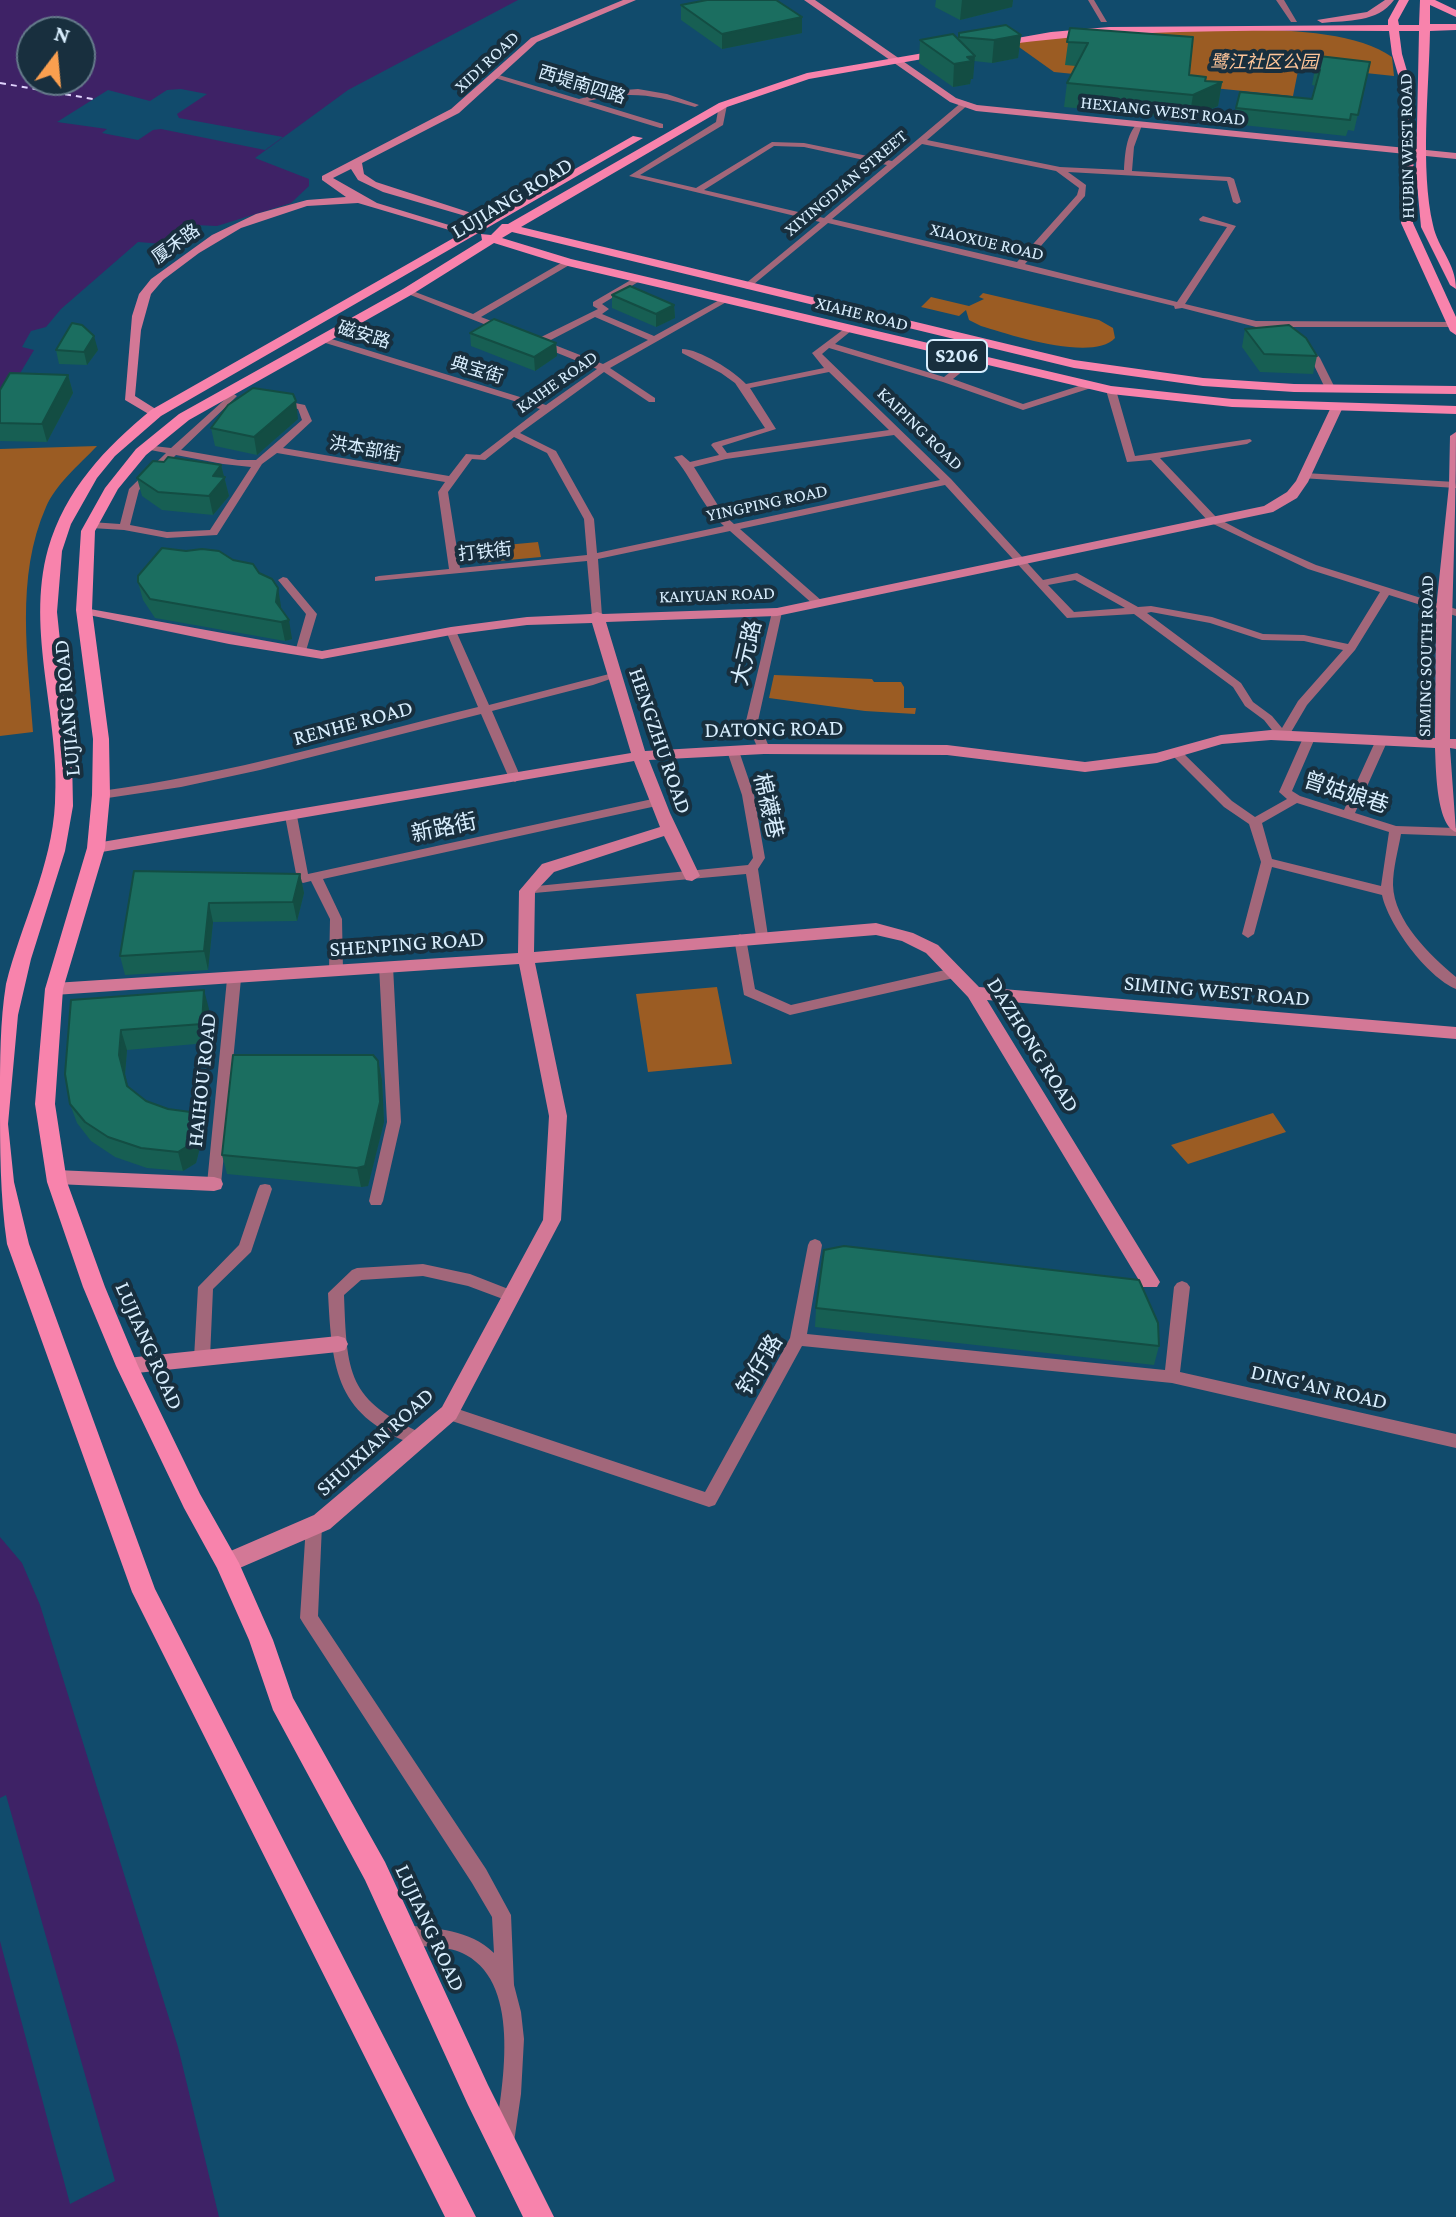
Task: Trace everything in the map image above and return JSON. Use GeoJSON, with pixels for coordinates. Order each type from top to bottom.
{"type":"FeatureCollection","features":[{"type":"Feature","properties":{"kind":"main road"},"geometry":{"type":"LineString","coordinates":[[1393,24],[1404,0]]}},
{"type":"Feature","properties":{"kind":"main road"},"geometry":{"type":"LineString","coordinates":[[1426,0],[1455,22]]}},
{"type":"Feature","properties":{"kind":"main road","name":"HUBIN WEST ROAD"},"geometry":{"type":"LineString","coordinates":[[1426,0],[1418,25],[1423,61],[1422,154],[1427,227],[1456,285]]}},
{"type":"Feature","properties":{"kind":"main road"},"geometry":{"type":"LineString","coordinates":[[983,35],[1104,20],[1297,25],[1381,44],[1397,54]]}},
{"type":"Feature","properties":{"kind":"main road"},"geometry":{"type":"LineString","coordinates":[[1297,25],[1322,20],[1418,25],[1455,22]]}},
{"type":"Feature","properties":{"kind":"main road"},"geometry":{"type":"LineString","coordinates":[[1423,61],[1434,35],[1455,22]]}},
{"type":"Feature","properties":{"kind":"main road"},"geometry":{"type":"LineString","coordinates":[[974,47],[1037,36],[1116,29],[1393,24]]}},
{"type":"Feature","properties":{"kind":"main road","name":"HUBIN WEST ROAD"},"geometry":{"type":"LineString","coordinates":[[1393,24],[1397,54],[1409,95],[1407,223],[1455,328]]}},
{"type":"Feature","properties":{"kind":"main road"},"geometry":{"type":"LineString","coordinates":[[1418,25],[1414,65],[1423,81]]}},
{"type":"Feature","properties":{"kind":"main road","name":"LUJIANG ROAD"},"geometry":{"type":"LineString","coordinates":[[539,2217],[375,1871],[282,1702],[261,1640],[227,1563],[192,1501],[127,1366],[94,1287],[56,1177],[45,1104],[54,989],[96,848],[101,795],[101,739],[84,610],[88,531],[112,488],[148,447],[184,417],[407,292],[510,228],[723,105],[807,76],[896,61],[956,45],[883,52],[791,68],[683,112]]}},
{"type":"Feature","properties":{"kind":"main road","name":"LUJIANG ROAD"},"geometry":{"type":"LineString","coordinates":[[0,1120],[5,1049],[16,981],[49,882],[64,806],[62,725],[49,615],[49,578],[61,524],[90,475],[131,432],[156,413],[672,119]]}},
{"type":"Feature","properties":{"kind":"main road","name":"XIAHE ROAD"},"geometry":{"type":"LineString","coordinates":[[489,222],[1074,364],[1203,382],[1456,390]]}},
{"type":"Feature","properties":{"kind":"main road","name":"XIAHE ROAD"},"geometry":{"type":"LineString","coordinates":[[470,233],[568,262],[1088,386],[1232,403],[1456,410]]}},
{"type":"Feature","properties":{"kind":"main road"},"geometry":{"type":"LineString","coordinates":[[0,1129],[4,1182],[18,1244],[144,1592],[280,1866],[461,2217]]}},
{"type":"Feature","properties":{"kind":"street","name":"XIDI ROAD"},"geometry":{"type":"LineString","coordinates":[[326,178],[455,111],[534,40],[631,0]]}},
{"type":"Feature","properties":{"kind":"street","name":"HEXIANG WEST ROAD"},"geometry":{"type":"LineString","coordinates":[[809,0],[953,100],[965,104],[1138,125],[1456,156]]}},
{"type":"Feature","properties":{"kind":"street"},"geometry":{"type":"LineString","coordinates":[[1091,0],[1104,20]]}},
{"type":"Feature","properties":{"kind":"street"},"geometry":{"type":"LineString","coordinates":[[1280,0],[1297,25]]}},
{"type":"Feature","properties":{"kind":"street"},"geometry":{"type":"LineString","coordinates":[[1322,20],[1382,10],[1390,0]]}},
{"type":"Feature","properties":{"kind":"street","name":"西堤南四路"},"geometry":{"type":"LineString","coordinates":[[495,75],[660,126]]}},
{"type":"Feature","properties":{"kind":"street"},"geometry":{"type":"LineString","coordinates":[[579,101],[606,93],[651,91],[704,101]]}},
{"type":"Feature","properties":{"kind":"street","name":"XIYINGDIAN STREET"},"geometry":{"type":"LineString","coordinates":[[748,286],[965,104]]}},
{"type":"Feature","properties":{"kind":"street"},"geometry":{"type":"LineString","coordinates":[[633,176],[720,123],[723,105]]}},
{"type":"Feature","properties":{"kind":"street"},"geometry":{"type":"LineString","coordinates":[[1128,173],[1130,147],[1138,125]]}},
{"type":"Feature","properties":{"kind":"street"},"geometry":{"type":"LineString","coordinates":[[921,141],[1059,169],[1230,179],[1237,202]]}},
{"type":"Feature","properties":{"kind":"street"},"geometry":{"type":"LineString","coordinates":[[697,191],[772,144],[804,145],[893,164]]}},
{"type":"Feature","properties":{"kind":"street","name":"XIAHE ROAD"},"geometry":{"type":"LineString","coordinates":[[357,161],[356,169],[360,177],[489,222]]}},
{"type":"Feature","properties":{"kind":"street"},"geometry":{"type":"LineString","coordinates":[[1019,265],[1081,196],[1083,187],[1059,169]]}},
{"type":"Feature","properties":{"kind":"street","name":"XIAOXUE ROAD"},"geometry":{"type":"LineString","coordinates":[[608,171],[1019,265],[1178,307],[1275,326],[1455,328]]}},
{"type":"Feature","properties":{"kind":"street","name":"XIAHE ROAD"},"geometry":{"type":"LineString","coordinates":[[326,178],[337,190],[363,200],[470,233]]}},
{"type":"Feature","properties":{"kind":"street","name":"厦禾路"},"geometry":{"type":"LineString","coordinates":[[156,413],[129,397],[139,312],[145,294],[158,279],[202,245],[265,214],[333,200],[363,200]]}},
{"type":"Feature","properties":{"kind":"street"},"geometry":{"type":"LineString","coordinates":[[1178,307],[1232,226],[1203,219]]}},
{"type":"Feature","properties":{"kind":"street"},"geometry":{"type":"LineString","coordinates":[[474,317],[568,262]]}},
{"type":"Feature","properties":{"kind":"street"},"geometry":{"type":"LineString","coordinates":[[541,342],[605,309],[596,304],[639,279]]}},
{"type":"Feature","properties":{"kind":"street"},"geometry":{"type":"LineString","coordinates":[[407,292],[514,332]]}},
{"type":"Feature","properties":{"kind":"street","name":"KAIHE ROAD"},"geometry":{"type":"LineString","coordinates":[[597,616],[589,519],[551,451],[513,433],[605,367],[726,300]]}},
{"type":"Feature","properties":{"kind":"street"},"geometry":{"type":"LineString","coordinates":[[595,314],[654,339]]}},
{"type":"Feature","properties":{"kind":"street"},"geometry":{"type":"LineString","coordinates":[[1275,326],[1285,333]]}},
{"type":"Feature","properties":{"kind":"street"},"geometry":{"type":"LineString","coordinates":[[832,369],[817,353],[848,329]]}},
{"type":"Feature","properties":{"kind":"street"},"geometry":{"type":"LineString","coordinates":[[527,337],[623,376],[652,400]]}},
{"type":"Feature","properties":{"kind":"street","name":"磁安路"},"geometry":{"type":"LineString","coordinates":[[322,339],[397,362]]}},
{"type":"Feature","properties":{"kind":"street"},"geometry":{"type":"LineString","coordinates":[[1295,340],[1315,358],[1330,388]]}},
{"type":"Feature","properties":{"kind":"street"},"geometry":{"type":"LineString","coordinates":[[829,345],[1023,407],[1088,386]]}},
{"type":"Feature","properties":{"kind":"street"},"geometry":{"type":"LineString","coordinates":[[685,351],[724,372],[743,387],[759,416],[771,429],[716,445],[725,456]]}},
{"type":"Feature","properties":{"kind":"street"},"geometry":{"type":"LineString","coordinates":[[946,380],[972,359]]}},
{"type":"Feature","properties":{"kind":"street","name":"典宝街"},"geometry":{"type":"LineString","coordinates":[[397,362],[547,408]]}},
{"type":"Feature","properties":{"kind":"street"},"geometry":{"type":"LineString","coordinates":[[743,387],[832,369]]}},
{"type":"Feature","properties":{"kind":"street","name":"KAIPING ROAD"},"geometry":{"type":"LineString","coordinates":[[832,369],[947,481],[1042,583]]}},
{"type":"Feature","properties":{"kind":"street"},"geometry":{"type":"LineString","coordinates":[[1111,390],[1131,460],[1247,441]]}},
{"type":"Feature","properties":{"kind":"street"},"geometry":{"type":"LineString","coordinates":[[124,527],[134,489],[228,395],[246,398]]}},
{"type":"Feature","properties":{"kind":"street"},"geometry":{"type":"LineString","coordinates":[[91,525],[167,535],[213,533],[258,463],[307,421],[302,407],[274,402]]}},
{"type":"Feature","properties":{"kind":"street","name":"KAIYUAN ROAD"},"geometry":{"type":"LineString","coordinates":[[84,610],[322,655],[451,631],[527,621],[597,616],[777,612],[1268,509],[1292,495],[1305,476],[1337,407]]}},
{"type":"Feature","properties":{"kind":"street"},"geometry":{"type":"LineString","coordinates":[[688,466],[725,456],[898,432]]}},
{"type":"Feature","properties":{"kind":"street"},"geometry":{"type":"LineString","coordinates":[[455,571],[443,492],[469,456],[482,458],[513,433]]}},
{"type":"Feature","properties":{"kind":"street","name":"SIMING SOUTH ROAD"},"geometry":{"type":"LineString","coordinates":[[1451,611],[1456,436]]}},
{"type":"Feature","properties":{"kind":"street"},"geometry":{"type":"LineString","coordinates":[[148,447],[242,465],[258,463]]}},
{"type":"Feature","properties":{"kind":"street","name":"洪本部街"},"geometry":{"type":"LineString","coordinates":[[272,449],[452,480]]}},
{"type":"Feature","properties":{"kind":"street"},"geometry":{"type":"LineString","coordinates":[[1153,456],[1213,520],[1312,567],[1451,611]]}},
{"type":"Feature","properties":{"kind":"street"},"geometry":{"type":"LineString","coordinates":[[679,457],[720,517],[818,603]]}},
{"type":"Feature","properties":{"kind":"street"},"geometry":{"type":"LineString","coordinates":[[1305,476],[1455,474]]}},
{"type":"Feature","properties":{"kind":"street","name":"YINGPING ROAD"},"geometry":{"type":"LineString","coordinates":[[594,557],[947,481]]}},
{"type":"Feature","properties":{"kind":"street","name":"打铁街"},"geometry":{"type":"LineString","coordinates":[[379,579],[594,557]]}},
{"type":"Feature","properties":{"kind":"street"},"geometry":{"type":"LineString","coordinates":[[1456,558],[1451,611],[1450,744],[1456,781]]}},
{"type":"Feature","properties":{"kind":"street"},"geometry":{"type":"LineString","coordinates":[[1351,648],[1304,638],[1262,637],[1212,620],[1151,609],[1136,610],[1071,616],[1042,583],[1077,576],[1136,610],[1237,685],[1249,704],[1268,718],[1283,736],[1302,703],[1351,648],[1386,592]]}},
{"type":"Feature","properties":{"kind":"street"},"geometry":{"type":"LineString","coordinates":[[283,580],[312,614],[301,652]]}},
{"type":"Feature","properties":{"kind":"street","name":"大元路"},"geometry":{"type":"LineString","coordinates":[[764,749],[752,721],[777,612]]}},
{"type":"Feature","properties":{"kind":"street","name":"HENGZHU ROAD"},"geometry":{"type":"LineString","coordinates":[[597,616],[639,756],[667,830],[692,876]]}},
{"type":"Feature","properties":{"kind":"street"},"geometry":{"type":"LineString","coordinates":[[451,631],[483,711],[515,778]]}},
{"type":"Feature","properties":{"kind":"street","name":"RENHE ROAD"},"geometry":{"type":"LineString","coordinates":[[101,795],[166,788],[282,763],[613,676]]}},
{"type":"Feature","properties":{"kind":"street","name":"DATONG ROAD"},"geometry":{"type":"LineString","coordinates":[[96,848],[639,756],[764,749],[947,750],[1085,767],[1157,758],[1221,740],[1283,736],[1450,744]]}},
{"type":"Feature","properties":{"kind":"street","name":"曾姑娘巷"},"geometry":{"type":"LineString","coordinates":[[1309,738],[1285,792],[1296,799],[1395,830],[1456,830]]}},
{"type":"Feature","properties":{"kind":"street"},"geometry":{"type":"LineString","coordinates":[[1348,815],[1381,742]]}},
{"type":"Feature","properties":{"kind":"street","name":"SIMING SOUTH ROAD"},"geometry":{"type":"LineString","coordinates":[[1450,744],[1445,794],[1456,830]]}},
{"type":"Feature","properties":{"kind":"street","name":"棉襪巷"},"geometry":{"type":"LineString","coordinates":[[733,751],[748,795],[759,858],[752,869],[762,936]]}},
{"type":"Feature","properties":{"kind":"street"},"geometry":{"type":"LineString","coordinates":[[1176,753],[1228,804],[1255,822],[1267,862],[1248,934]]}},
{"type":"Feature","properties":{"kind":"street"},"geometry":{"type":"LineString","coordinates":[[1255,822],[1296,799]]}},
{"type":"Feature","properties":{"kind":"street","name":"新路街"},"geometry":{"type":"LineString","coordinates":[[315,876],[657,802]]}},
{"type":"Feature","properties":{"kind":"street"},"geometry":{"type":"LineString","coordinates":[[291,816],[303,879],[315,876],[336,919],[336,971]]}},
{"type":"Feature","properties":{"kind":"street"},"geometry":{"type":"LineString","coordinates":[[526,958],[527,891],[548,868],[667,830]]}},
{"type":"Feature","properties":{"kind":"street"},"geometry":{"type":"LineString","coordinates":[[1395,830],[1388,892],[1391,906],[1406,931],[1437,969],[1456,984]]}},
{"type":"Feature","properties":{"kind":"street"},"geometry":{"type":"LineString","coordinates":[[1267,862],[1388,892]]}},
{"type":"Feature","properties":{"kind":"street"},"geometry":{"type":"LineString","coordinates":[[527,891],[752,869]]}},
{"type":"Feature","properties":{"kind":"street","name":"DAZHONG ROAD"},"geometry":{"type":"LineString","coordinates":[[762,936],[876,929],[907,937],[932,949],[974,993],[1150,1282]]}},
{"type":"Feature","properties":{"kind":"street","name":"SHENPING ROAD"},"geometry":{"type":"LineString","coordinates":[[54,989],[526,958],[762,936]]}},
{"type":"Feature","properties":{"kind":"street"},"geometry":{"type":"LineString","coordinates":[[740,938],[749,992],[790,1010],[954,973]]}},
{"type":"Feature","properties":{"kind":"street","name":"SHUIXIAN ROAD"},"geometry":{"type":"LineString","coordinates":[[227,1563],[322,1522],[449,1413],[552,1220],[558,1116],[526,958]]}},
{"type":"Feature","properties":{"kind":"street"},"geometry":{"type":"LineString","coordinates":[[376,1201],[394,1122],[386,966]]}},
{"type":"Feature","properties":{"kind":"street","name":"HAIHOU ROAD"},"geometry":{"type":"LineString","coordinates":[[214,1184],[234,979]]}},
{"type":"Feature","properties":{"kind":"street","name":"SIMING WEST ROAD"},"geometry":{"type":"LineString","coordinates":[[974,993],[1456,1033]]}},
{"type":"Feature","properties":{"kind":"street"},"geometry":{"type":"LineString","coordinates":[[56,1177],[214,1184]]}},
{"type":"Feature","properties":{"kind":"street"},"geometry":{"type":"LineString","coordinates":[[202,1358],[206,1287],[246,1248],[265,1189]]}},
{"type":"Feature","properties":{"kind":"street"},"geometry":{"type":"LineString","coordinates":[[798,1339],[815,1245]]}},
{"type":"Feature","properties":{"kind":"street"},"geometry":{"type":"LineString","coordinates":[[418,1439],[389,1428],[354,1398],[338,1344],[336,1293],[357,1274],[423,1270],[470,1280],[511,1296]]}},
{"type":"Feature","properties":{"kind":"street"},"geometry":{"type":"LineString","coordinates":[[1172,1377],[1182,1287]]}},
{"type":"Feature","properties":{"kind":"street","name":"钓仔路"},"geometry":{"type":"LineString","coordinates":[[449,1413],[709,1500],[798,1339],[1172,1377]]}},
{"type":"Feature","properties":{"kind":"street"},"geometry":{"type":"LineString","coordinates":[[127,1366],[338,1344]]}},
{"type":"Feature","properties":{"kind":"street","name":"DING'AN ROAD"},"geometry":{"type":"LineString","coordinates":[[1172,1377],[1456,1441]]}},
{"type":"Feature","properties":{"kind":"street"},"geometry":{"type":"LineString","coordinates":[[314,1525],[309,1618],[479,1876],[501,1915],[505,1982],[516,2058],[504,2146]]}},
{"type":"Feature","properties":{"kind":"street"},"geometry":{"type":"LineString","coordinates":[[405,1935],[444,1940],[477,1949],[505,1982]]}},
{"type":"Feature","properties":{"kind":"green space","name":"鹭江社区公园"},"geometry":{"type":"Polygon","coordinates":[[[1265,30],[1337,37],[1368,45],[1392,57],[1394,76],[1299,66],[1293,96],[1054,72],[1012,42],[1127,32],[1265,30]]]}},
{"type":"Feature","properties":{"kind":"green space"},"geometry":{"type":"Polygon","coordinates":[[[983,293],[1099,320],[1113,328],[1115,338],[1104,345],[1089,348],[1051,344],[981,326],[969,320],[966,310],[959,316],[921,307],[931,297],[969,306],[984,299],[979,297],[983,293]]]}},
{"type":"Feature","properties":{"kind":"green space"},"geometry":{"type":"Polygon","coordinates":[[[97,446],[56,490],[36,534],[30,561],[26,618],[33,732],[0,736],[0,449],[97,446]]]}},
{"type":"Feature","properties":{"kind":"green space"},"geometry":{"type":"Polygon","coordinates":[[[538,542],[541,557],[487,562],[484,547],[538,542]]]}},
{"type":"Feature","properties":{"kind":"green space"},"geometry":{"type":"Polygon","coordinates":[[[774,675],[901,682],[904,687],[904,708],[916,708],[915,714],[865,711],[769,698],[774,675]]]}},
{"type":"Feature","properties":{"kind":"green space"},"geometry":{"type":"Polygon","coordinates":[[[717,987],[732,1064],[648,1072],[636,994],[717,987]]]}},
{"type":"Feature","properties":{"kind":"green space"},"geometry":{"type":"Polygon","coordinates":[[[1273,1113],[1286,1132],[1188,1164],[1171,1145],[1273,1113]]]}},
{"type":"Feature","properties":{"kind":"shaded area"},"geometry":{"type":"Polygon","coordinates":[[[0,0],[518,0],[348,90],[255,158],[309,179],[309,186],[291,203],[217,226],[194,225],[163,244],[138,242],[61,309],[46,327],[31,331],[22,347],[34,350],[7,395],[0,397],[0,0]]]}},
{"type":"Feature","properties":{"kind":"shaded area"},"geometry":{"type":"Polygon","coordinates":[[[0,1537],[22,1563],[40,1605],[178,2047],[219,2217],[0,2217],[0,1537]]]}},
{"type":"Feature","properties":{"kind":"pier"},"geometry":{"type":"Polygon","coordinates":[[[108,90],[150,101],[167,90],[207,94],[177,114],[179,118],[283,137],[265,150],[161,129],[153,130],[138,140],[102,133],[107,129],[57,122],[108,90]]]}},
{"type":"Feature","properties":{"kind":"pier"},"geometry":{"type":"Polygon","coordinates":[[[6,1795],[115,2181],[70,2204],[0,1941],[0,1798],[6,1795]]]}},
{"type":"Feature","properties":{"kind":"building"},"geometry":{"type":"Polygon","coordinates":[[[707,0],[776,0],[802,17],[722,34],[681,5],[707,0]]]}},
{"type":"Feature","properties":{"kind":"building"},"geometry":{"type":"Polygon","coordinates":[[[1006,25],[1021,35],[994,40],[959,37],[959,33],[1006,25]]]}},
{"type":"Feature","properties":{"kind":"building"},"geometry":{"type":"Polygon","coordinates":[[[1070,28],[1193,37],[1189,75],[1206,77],[1205,81],[1222,82],[1193,95],[1067,83],[1088,43],[1067,42],[1070,28]]]}},
{"type":"Feature","properties":{"kind":"building"},"geometry":{"type":"Polygon","coordinates":[[[953,34],[975,56],[967,57],[972,61],[954,64],[920,40],[953,34]]]}},
{"type":"Feature","properties":{"kind":"building"},"geometry":{"type":"Polygon","coordinates":[[[1319,56],[1370,62],[1358,115],[1351,114],[1350,120],[1236,108],[1240,92],[1312,99],[1320,70],[1315,69],[1319,56]]]}},
{"type":"Feature","properties":{"kind":"building"},"geometry":{"type":"Polygon","coordinates":[[[630,286],[674,305],[656,314],[612,295],[630,286]]]}},
{"type":"Feature","properties":{"kind":"building"},"geometry":{"type":"Polygon","coordinates":[[[494,319],[556,343],[534,357],[470,333],[494,319]]]}},
{"type":"Feature","properties":{"kind":"building"},"geometry":{"type":"Polygon","coordinates":[[[72,323],[82,325],[94,336],[84,352],[56,350],[72,323]]]}},
{"type":"Feature","properties":{"kind":"building"},"geometry":{"type":"Polygon","coordinates":[[[1289,325],[1306,338],[1317,356],[1264,354],[1245,329],[1289,325]]]}},
{"type":"Feature","properties":{"kind":"building"},"geometry":{"type":"Polygon","coordinates":[[[10,373],[68,375],[42,424],[0,423],[0,390],[10,373]]]}},
{"type":"Feature","properties":{"kind":"building"},"geometry":{"type":"Polygon","coordinates":[[[253,388],[293,394],[296,401],[254,437],[211,428],[228,405],[253,388]]]}},
{"type":"Feature","properties":{"kind":"building"},"geometry":{"type":"Polygon","coordinates":[[[168,457],[221,465],[213,476],[225,477],[209,496],[158,492],[137,478],[153,461],[164,462],[168,457]]]}},
{"type":"Feature","properties":{"kind":"building"},"geometry":{"type":"Polygon","coordinates":[[[162,548],[219,551],[233,560],[253,564],[278,588],[276,602],[289,620],[281,622],[150,599],[138,582],[138,576],[162,548]]]}},
{"type":"Feature","properties":{"kind":"building"},"geometry":{"type":"Polygon","coordinates":[[[134,871],[300,874],[293,902],[209,903],[204,951],[120,956],[134,871]]]}},
{"type":"Feature","properties":{"kind":"building"},"geometry":{"type":"Polygon","coordinates":[[[204,990],[202,1024],[121,1030],[119,1055],[127,1086],[146,1101],[168,1109],[198,1113],[191,1144],[178,1152],[141,1148],[108,1137],[85,1122],[70,1104],[65,1074],[71,1000],[204,990]]]}},
{"type":"Feature","properties":{"kind":"building"},"geometry":{"type":"Polygon","coordinates":[[[233,1055],[373,1055],[378,1061],[380,1102],[365,1166],[357,1168],[222,1155],[233,1055]]]}},
{"type":"Feature","properties":{"kind":"building"},"geometry":{"type":"Polygon","coordinates":[[[844,1246],[1139,1280],[1158,1323],[1159,1346],[816,1308],[824,1250],[844,1246]]]}},
{"type":"Feature","properties":{"kind":"ferry route"},"geometry":{"type":"LineString","coordinates":[[0,83],[93,99]]}}]}
